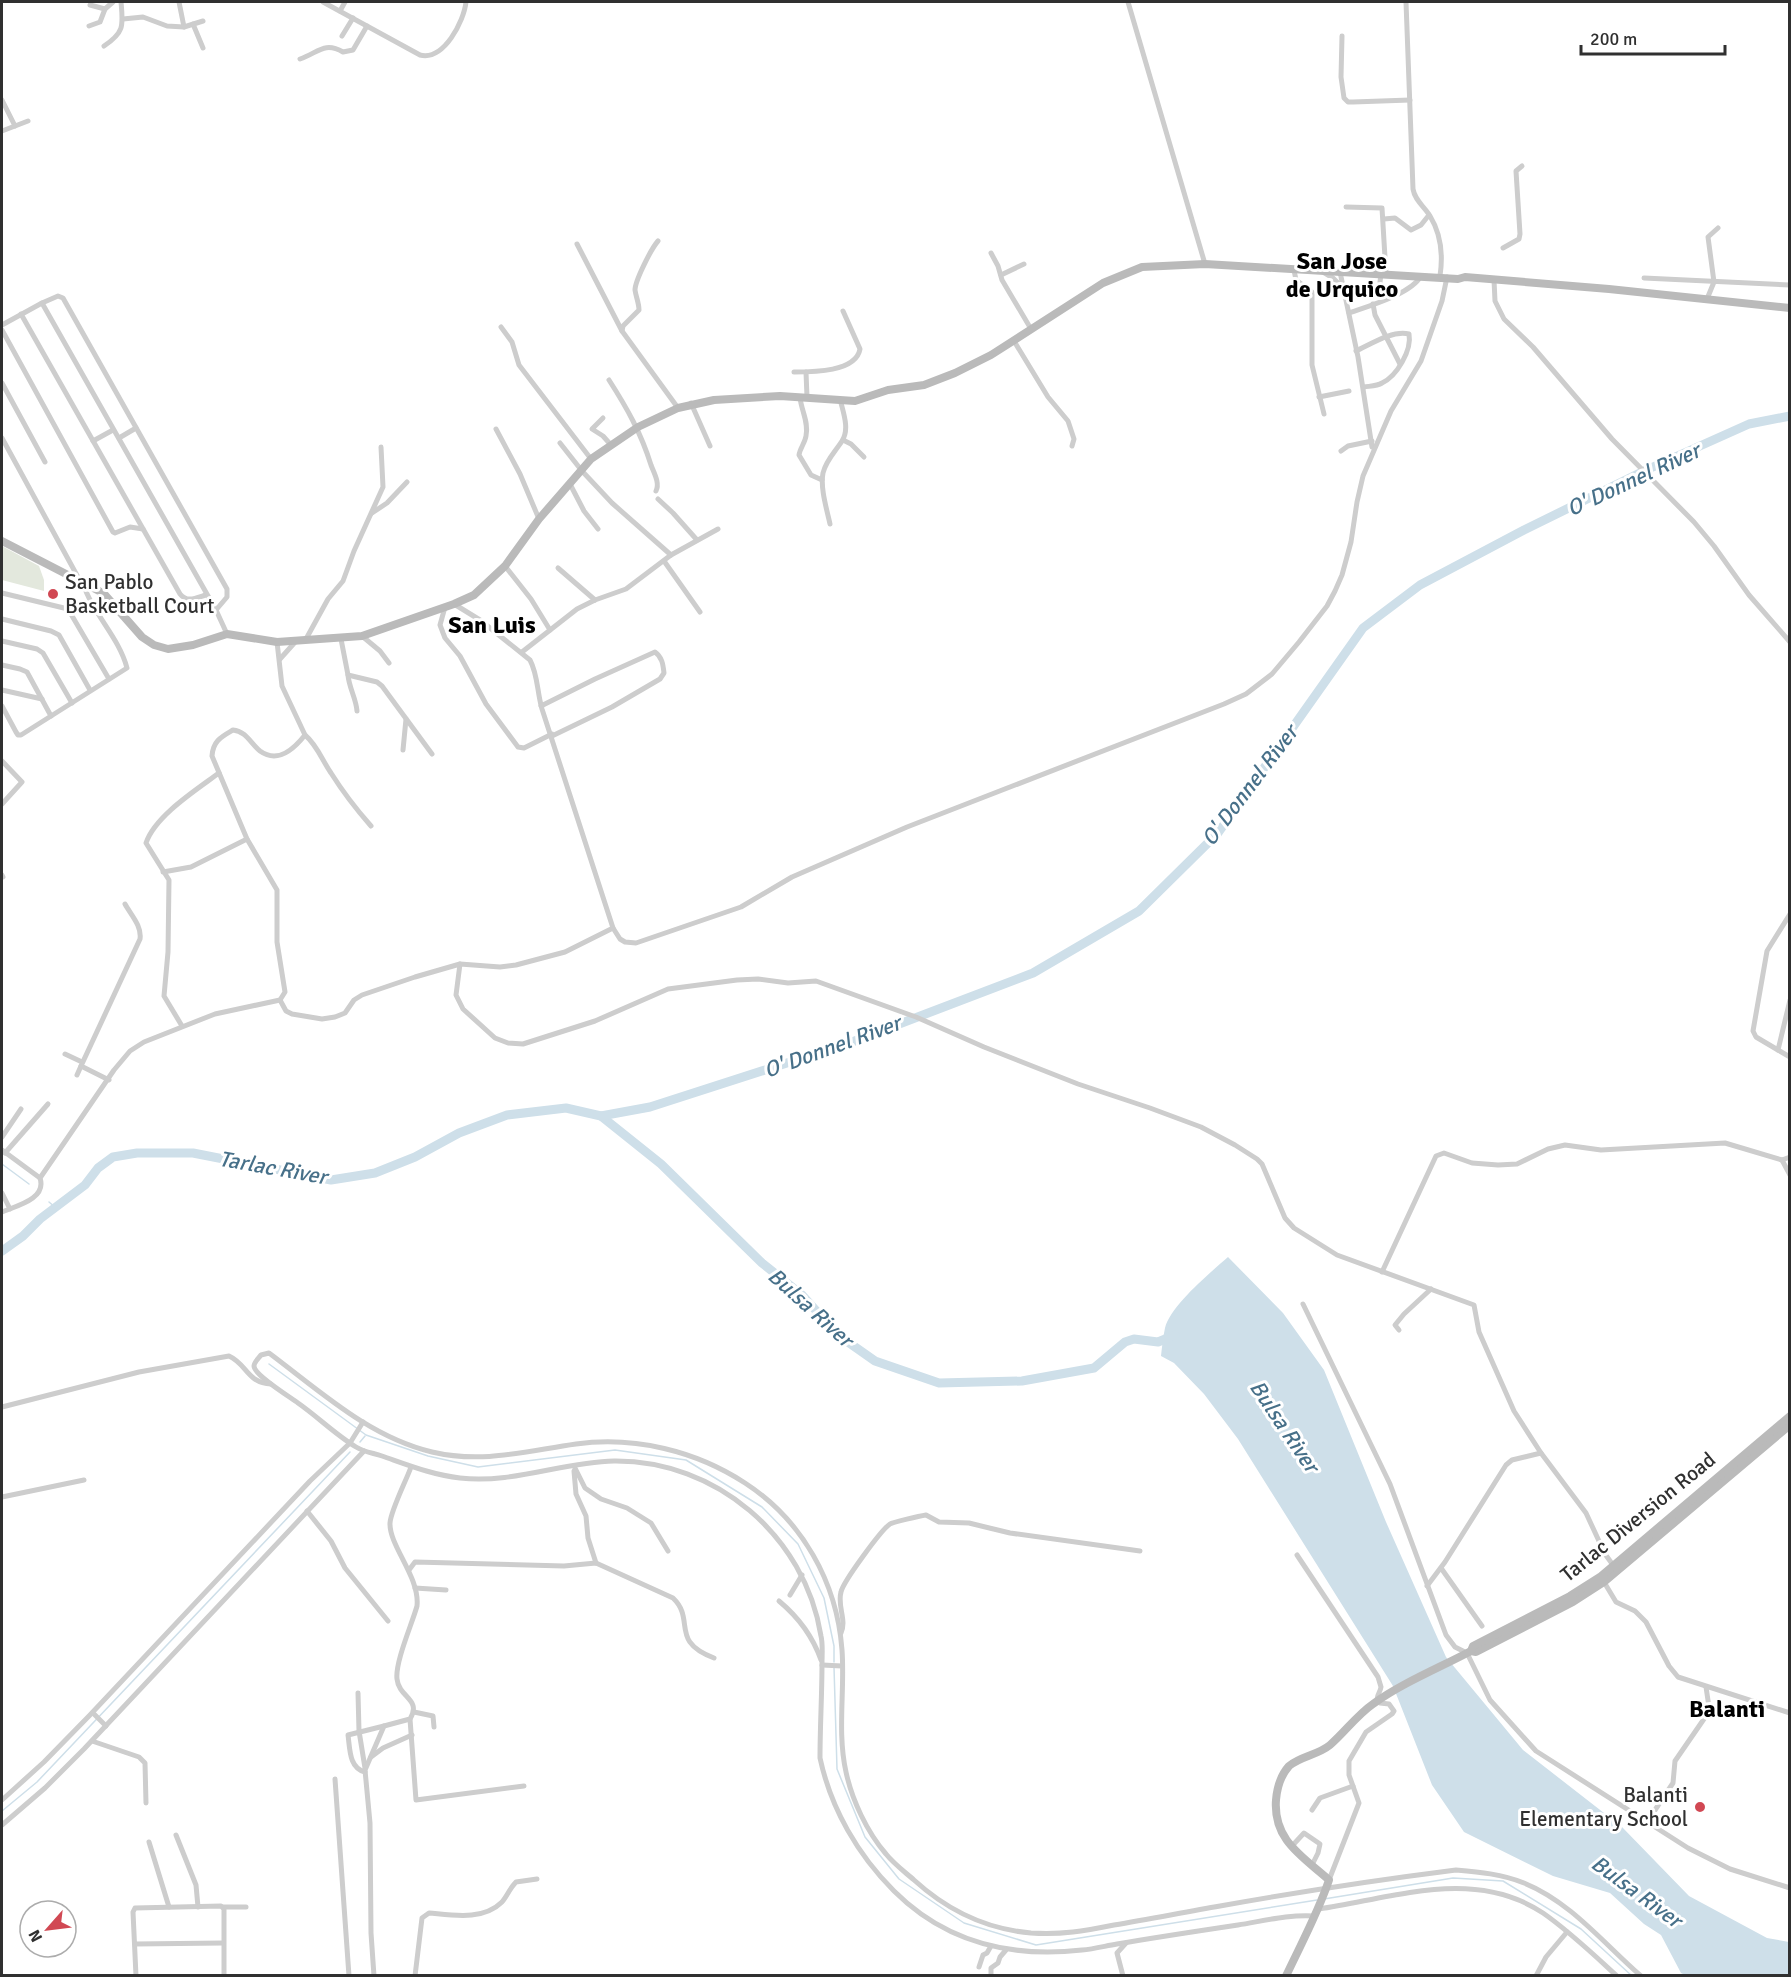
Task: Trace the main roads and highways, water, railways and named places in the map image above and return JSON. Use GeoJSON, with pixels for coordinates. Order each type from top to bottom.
{"type":"FeatureCollection","features":[{"type":"Feature","properties":{"kind":"water"},"geometry":{"type":"Polygon","coordinates":[[[1228,1257],[1283,1313],[1324,1370],[1386,1522],[1446,1657],[1523,1750],[1622,1827],[1689,1896],[1767,1938],[1789,1942],[1789,1975],[1685,1975],[1681,1973],[1661,1935],[1644,1924],[1610,1893],[1553,1876],[1464,1832],[1432,1785],[1393,1686],[1238,1439],[1204,1394],[1174,1363],[1161,1356],[1165,1328],[1175,1309],[1228,1257]]]}},
{"type":"Feature","properties":{"kind":"waterway","name":"O' Donnel River"},"geometry":{"type":"LineString","coordinates":[[2,1251],[85,1185],[98,1168],[113,1157],[137,1153],[193,1153],[331,1180],[375,1173],[415,1157],[459,1133],[507,1115],[566,1108],[601,1116],[650,1107],[852,1042],[1033,973],[1139,911],[1218,833],[1363,628],[1420,585],[1524,530],[1644,471],[1749,424],[1790,416]]}},
{"type":"Feature","properties":{"kind":"waterway","name":"Bulsa River"},"geometry":{"type":"LineString","coordinates":[[601,1116],[661,1164],[762,1263],[802,1295],[838,1335],[875,1361],[939,1383],[1022,1381],[1094,1368],[1125,1342],[1134,1339],[1158,1342],[1175,1335]]}},
{"type":"Feature","properties":{"kind":"waterway"},"geometry":{"type":"LineString","coordinates":[[2,1164],[29,1184]]}},
{"type":"Feature","properties":{"kind":"waterway","name":"Tarlac River"},"geometry":{"type":"LineString","coordinates":[[49,1202],[56,1208]]}},
{"type":"Feature","properties":{"kind":"waterway"},"geometry":{"type":"LineString","coordinates":[[269,1364],[366,1435],[428,1456],[478,1467],[615,1450],[686,1460],[762,1507],[798,1544],[824,1598],[834,1646],[834,1662]]}},
{"type":"Feature","properties":{"kind":"waterway"},"geometry":{"type":"LineString","coordinates":[[360,1442],[365,1436]]}},
{"type":"Feature","properties":{"kind":"waterway"},"geometry":{"type":"LineString","coordinates":[[2,1811],[37,1782],[350,1452]]}},
{"type":"Feature","properties":{"kind":"waterway"},"geometry":{"type":"LineString","coordinates":[[834,1667],[837,1769],[865,1837],[899,1879],[964,1923],[1036,1945],[1317,1900]]}},
{"type":"Feature","properties":{"kind":"waterway"},"geometry":{"type":"LineString","coordinates":[[1324,1899],[1453,1878],[1503,1881],[1581,1929],[1632,1976]]}},
{"type":"Feature","properties":{"kind":"place","name":"San Pablo Basketball Court"},"geometry":{"type":"Point","coordinates":[53,594]}},
{"type":"Feature","properties":{"kind":"place","name":"Balanti Elementary School"},"geometry":{"type":"Point","coordinates":[1700,1807]}},
{"type":"Feature","properties":{"kind":"district","name":"San Jose de Urquico"},"geometry":{"type":"Point","coordinates":[1342,275]}},
{"type":"Feature","properties":{"kind":"district","name":"San Luis"},"geometry":{"type":"Point","coordinates":[492,625]}},
{"type":"Feature","properties":{"kind":"district","name":"Balanti"},"geometry":{"type":"Point","coordinates":[1727,1709]}}]}
